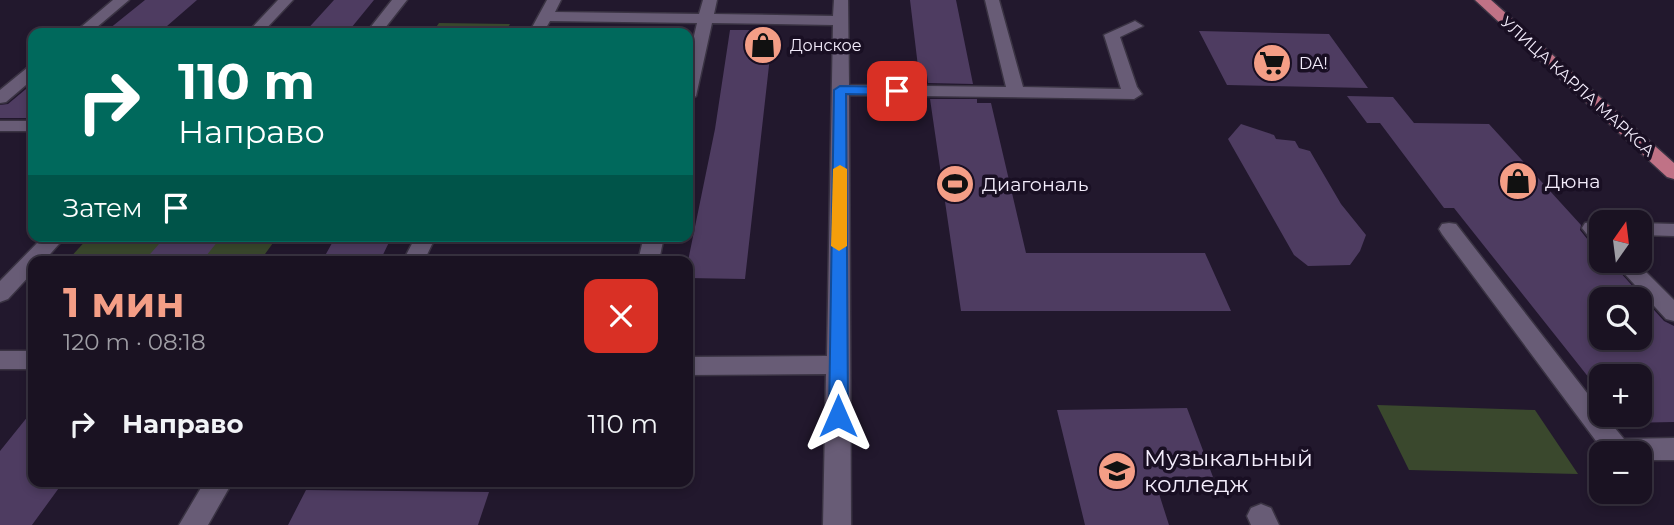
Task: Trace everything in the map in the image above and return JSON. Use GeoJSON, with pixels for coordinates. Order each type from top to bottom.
{"type":"FeatureCollection","features":[{"type":"Feature","properties":{"kind":"main road","name":"УЛИЦА КАРЛА МАРКСА"},"geometry":{"type":"LineString","coordinates":[[1482,0],[1674,173]]}},
{"type":"Feature","properties":{"kind":"street"},"geometry":{"type":"LineString","coordinates":[[86,28],[122,0]]}},
{"type":"Feature","properties":{"kind":"street"},"geometry":{"type":"LineString","coordinates":[[259,28],[286,0]]}},
{"type":"Feature","properties":{"kind":"street"},"geometry":{"type":"LineString","coordinates":[[377,28],[400,0]]}},
{"type":"Feature","properties":{"kind":"street"},"geometry":{"type":"LineString","coordinates":[[539,28],[554,0]]}},
{"type":"Feature","properties":{"kind":"street"},"geometry":{"type":"LineString","coordinates":[[693,75],[710,0]]}},
{"type":"Feature","properties":{"kind":"street"},"geometry":{"type":"LineString","coordinates":[[992,0],[1016,93]]}},
{"type":"Feature","properties":{"kind":"street"},"geometry":{"type":"LineString","coordinates":[[545,16],[706,19],[841,11],[837,525]]}},
{"type":"Feature","properties":{"kind":"street"},"geometry":{"type":"LineString","coordinates":[[840,90],[1134,94],[1121,66],[1112,35],[1135,26]]}},
{"type":"Feature","properties":{"kind":"street"},"geometry":{"type":"LineString","coordinates":[[0,98],[28,75]]}},
{"type":"Feature","properties":{"kind":"street"},"geometry":{"type":"LineString","coordinates":[[0,126],[28,126]]}},
{"type":"Feature","properties":{"kind":"street"},"geometry":{"type":"LineString","coordinates":[[1449,229],[1617,450],[1674,449]]}},
{"type":"Feature","properties":{"kind":"street"},"geometry":{"type":"LineString","coordinates":[[1652,229],[1674,230]]}},
{"type":"Feature","properties":{"kind":"street"},"geometry":{"type":"LineString","coordinates":[[37,256],[50,242]]}},
{"type":"Feature","properties":{"kind":"street"},"geometry":{"type":"LineString","coordinates":[[0,294],[28,265]]}},
{"type":"Feature","properties":{"kind":"street"},"geometry":{"type":"LineString","coordinates":[[1635,273],[1674,313]]}},
{"type":"Feature","properties":{"kind":"street"},"geometry":{"type":"LineString","coordinates":[[0,360],[28,360]]}},
{"type":"Feature","properties":{"kind":"street"},"geometry":{"type":"LineString","coordinates":[[693,366],[839,365]]}},
{"type":"Feature","properties":{"kind":"street"},"geometry":{"type":"LineString","coordinates":[[193,525],[216,487]]}},
{"type":"Feature","properties":{"kind":"green space"},"geometry":{"type":"Polygon","coordinates":[[[439,23],[510,24],[508,28],[436,28],[439,23]]]}},
{"type":"Feature","properties":{"kind":"green space"},"geometry":{"type":"Polygon","coordinates":[[[84,242],[274,242],[264,256],[72,256],[84,242]]]}},
{"type":"Feature","properties":{"kind":"green space"},"geometry":{"type":"Polygon","coordinates":[[[1377,405],[1535,410],[1578,474],[1409,470],[1377,405]]]}},
{"type":"Feature","properties":{"kind":"building"},"geometry":{"type":"Polygon","coordinates":[[[145,0],[197,0],[165,28],[110,28],[145,0]]]}},
{"type":"Feature","properties":{"kind":"building"},"geometry":{"type":"Polygon","coordinates":[[[334,0],[374,0],[351,28],[309,28],[334,0]]]}},
{"type":"Feature","properties":{"kind":"building"},"geometry":{"type":"Polygon","coordinates":[[[910,0],[956,0],[973,84],[928,83],[927,75],[919,75],[910,0]]]}},
{"type":"Feature","properties":{"kind":"building"},"geometry":{"type":"Polygon","coordinates":[[[730,30],[773,30],[745,279],[693,278],[693,256],[689,256],[715,129],[730,30]]]}},
{"type":"Feature","properties":{"kind":"building"},"geometry":{"type":"Polygon","coordinates":[[[1199,31],[1329,34],[1368,88],[1227,85],[1199,31]]]}},
{"type":"Feature","properties":{"kind":"building"},"geometry":{"type":"Polygon","coordinates":[[[28,87],[28,118],[0,118],[0,105],[8,104],[28,87]]]}},
{"type":"Feature","properties":{"kind":"building"},"geometry":{"type":"Polygon","coordinates":[[[1347,96],[1393,97],[1414,123],[1489,124],[1581,225],[1580,230],[1589,241],[1589,273],[1621,273],[1633,287],[1589,287],[1589,350],[1652,350],[1652,308],[1664,321],[1674,326],[1674,422],[1652,422],[1652,364],[1589,364],[1589,378],[1454,208],[1444,208],[1380,123],[1367,123],[1347,96]]]}},
{"type":"Feature","properties":{"kind":"building"},"geometry":{"type":"Polygon","coordinates":[[[930,99],[977,99],[977,103],[991,103],[1026,253],[1205,253],[1231,311],[961,311],[930,99]]]}},
{"type":"Feature","properties":{"kind":"building"},"geometry":{"type":"Polygon","coordinates":[[[1241,124],[1274,135],[1276,139],[1295,141],[1299,148],[1310,151],[1341,204],[1366,235],[1360,251],[1350,265],[1308,266],[1294,255],[1228,139],[1241,124]]]}},
{"type":"Feature","properties":{"kind":"building"},"geometry":{"type":"Polygon","coordinates":[[[161,242],[217,242],[206,256],[148,256],[161,242]]]}},
{"type":"Feature","properties":{"kind":"building"},"geometry":{"type":"Polygon","coordinates":[[[333,242],[389,242],[382,256],[325,256],[333,242]]]}},
{"type":"Feature","properties":{"kind":"building"},"geometry":{"type":"Polygon","coordinates":[[[1187,408],[1213,477],[1154,478],[1169,525],[1085,525],[1057,410],[1187,408]]]}},
{"type":"Feature","properties":{"kind":"building"},"geometry":{"type":"Polygon","coordinates":[[[28,416],[28,487],[60,487],[32,525],[0,525],[0,451],[28,416]]]}},
{"type":"Feature","properties":{"kind":"building"},"geometry":{"type":"Polygon","coordinates":[[[306,490],[489,492],[478,525],[288,525],[306,490]]]}},
{"type":"Feature","properties":{"kind":"slow traffic"},"geometry":{"type":"LineString","coordinates":[[839,246],[840,169]]}},
{"type":"Feature","properties":{"kind":"place","name":"Донское"},"geometry":{"type":"Point","coordinates":[763,45]}},
{"type":"Feature","properties":{"kind":"place","name":"DA!"},"geometry":{"type":"Point","coordinates":[1272,63]}},
{"type":"Feature","properties":{"kind":"place","name":"Дюна"},"geometry":{"type":"Point","coordinates":[1518,181]}},
{"type":"Feature","properties":{"kind":"place","name":"Диагональ"},"geometry":{"type":"Point","coordinates":[955,184]}},
{"type":"Feature","properties":{"kind":"place","name":"Музыкальный колледж"},"geometry":{"type":"Point","coordinates":[1117,471]}},
{"type":"Feature","properties":{"kind":"route"},"geometry":{"type":"LineString","coordinates":[[838,416],[840,90],[897,91]]}}]}
